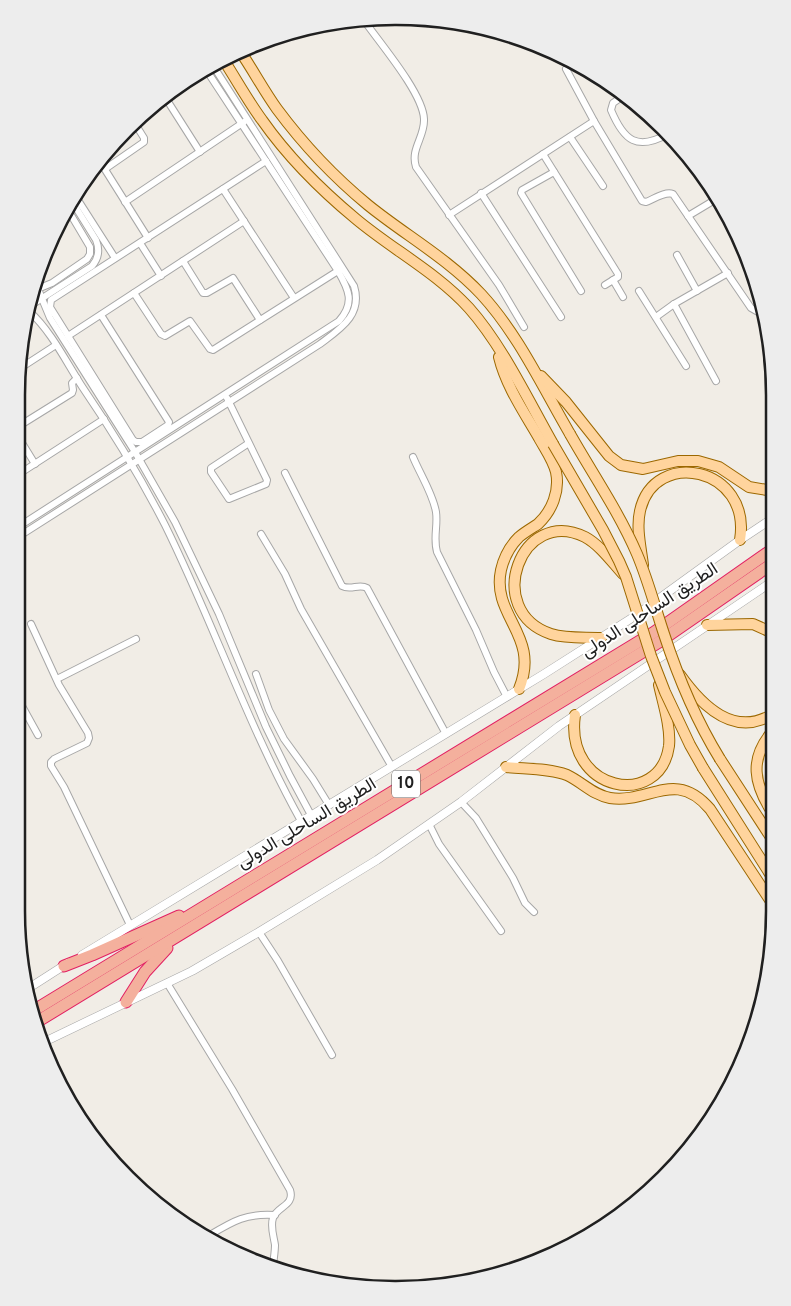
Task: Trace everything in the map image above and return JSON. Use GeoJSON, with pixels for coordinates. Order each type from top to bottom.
{"type":"FeatureCollection","features":[{"type":"Feature","properties":{"kind":"highway","name":"الطريق الساحلى الدولى"},"geometry":{"type":"LineString","coordinates":[[38,1008],[652,633],[766,554]]}},
{"type":"Feature","properties":{"kind":"highway","name":"الطريق الساحلى الدولى"},"geometry":{"type":"LineString","coordinates":[[42,1019],[658,642],[766,568]]}},
{"type":"Feature","properties":{"kind":"highway"},"geometry":{"type":"LineString","coordinates":[[64,966],[92,956],[161,923],[209,905]]}},
{"type":"Feature","properties":{"kind":"highway"},"geometry":{"type":"LineString","coordinates":[[126,1002],[145,972],[174,939]]}},
{"type":"Feature","properties":{"kind":"main road"},"geometry":{"type":"LineString","coordinates":[[244,57],[276,108],[311,150],[336,176],[368,204],[441,258],[472,284],[502,319],[620,520],[644,570],[676,668],[698,720],[720,759],[766,830]]}},
{"type":"Feature","properties":{"kind":"main road"},"geometry":{"type":"LineString","coordinates":[[227,66],[261,119],[310,176],[356,219],[430,272],[449,289],[478,319],[495,344],[603,530],[626,577],[657,674],[681,728],[703,768],[766,868]]}},
{"type":"Feature","properties":{"kind":"main road"},"geometry":{"type":"LineString","coordinates":[[495,344],[506,380],[550,458],[557,481],[555,497],[548,512],[538,524],[513,543],[503,562],[501,572],[500,583],[504,604],[521,637],[524,650],[525,670],[519,689]]}},
{"type":"Feature","properties":{"kind":"main road"},"geometry":{"type":"LineString","coordinates":[[533,369],[566,402],[609,456],[622,464],[642,469],[678,461],[698,461],[719,467],[750,486],[766,489]]}},
{"type":"Feature","properties":{"kind":"main road"},"geometry":{"type":"LineString","coordinates":[[644,570],[639,522],[642,504],[647,494],[659,482],[675,474],[695,473],[720,482],[736,503],[742,527],[740,540]]}},
{"type":"Feature","properties":{"kind":"main road"},"geometry":{"type":"LineString","coordinates":[[601,638],[552,634],[536,626],[524,614],[516,599],[514,582],[520,557],[537,539],[550,534],[575,533],[593,542],[626,577]]}},
{"type":"Feature","properties":{"kind":"main road"},"geometry":{"type":"LineString","coordinates":[[708,625],[747,624],[766,630]]}},
{"type":"Feature","properties":{"kind":"main road"},"geometry":{"type":"LineString","coordinates":[[676,668],[699,697],[729,720],[742,723],[754,722],[766,717]]}},
{"type":"Feature","properties":{"kind":"main road"},"geometry":{"type":"LineString","coordinates":[[575,715],[574,736],[578,749],[584,762],[599,778],[614,784],[626,785],[642,781],[656,772],[666,758],[669,741],[657,674]]}},
{"type":"Feature","properties":{"kind":"main road"},"geometry":{"type":"LineString","coordinates":[[766,741],[761,749],[757,768],[757,781],[766,802]]}},
{"type":"Feature","properties":{"kind":"main road"},"geometry":{"type":"LineString","coordinates":[[506,767],[560,773],[573,778],[595,793],[612,798],[632,797],[665,789],[682,790],[690,793],[698,797],[710,809],[766,894]]}},
{"type":"Feature","properties":{"kind":"street"},"geometry":{"type":"LineString","coordinates":[[368,26],[412,87],[421,104],[425,120],[424,129],[415,150],[415,162],[419,172],[499,285],[524,327]]}},
{"type":"Feature","properties":{"kind":"street"},"geometry":{"type":"LineString","coordinates":[[566,69],[594,121],[642,201],[646,202],[663,194],[672,193],[750,308],[756,311]]}},
{"type":"Feature","properties":{"kind":"street"},"geometry":{"type":"LineString","coordinates":[[25,532],[139,459],[339,321],[347,308],[348,291],[341,269],[217,71]]}},
{"type":"Feature","properties":{"kind":"street"},"geometry":{"type":"LineString","coordinates":[[40,294],[43,298],[50,318],[127,434],[139,443],[156,436],[227,398],[320,344],[351,318],[356,304],[354,286],[266,161],[210,75]]}},
{"type":"Feature","properties":{"kind":"street"},"geometry":{"type":"LineString","coordinates":[[618,100],[613,103],[611,110],[627,137],[649,142],[660,137]]}},
{"type":"Feature","properties":{"kind":"street"},"geometry":{"type":"LineString","coordinates":[[168,103],[200,152]]}},
{"type":"Feature","properties":{"kind":"street"},"geometry":{"type":"LineString","coordinates":[[125,202],[242,125],[247,118]]}},
{"type":"Feature","properties":{"kind":"street"},"geometry":{"type":"LineString","coordinates":[[449,215],[594,121]]}},
{"type":"Feature","properties":{"kind":"street"},"geometry":{"type":"LineString","coordinates":[[139,129],[144,138],[144,142],[104,169],[148,238]]}},
{"type":"Feature","properties":{"kind":"street"},"geometry":{"type":"LineString","coordinates":[[570,137],[603,186]]}},
{"type":"Feature","properties":{"kind":"street"},"geometry":{"type":"LineString","coordinates":[[543,154],[618,274],[618,277],[605,285]]}},
{"type":"Feature","properties":{"kind":"street"},"geometry":{"type":"LineString","coordinates":[[38,301],[140,243],[266,161]]}},
{"type":"Feature","properties":{"kind":"street"},"geometry":{"type":"LineString","coordinates":[[554,172],[522,190],[522,195],[581,291]]}},
{"type":"Feature","properties":{"kind":"street"},"geometry":{"type":"LineString","coordinates":[[223,189],[294,298]]}},
{"type":"Feature","properties":{"kind":"street"},"geometry":{"type":"LineString","coordinates":[[481,193],[561,317]]}},
{"type":"Feature","properties":{"kind":"street"},"geometry":{"type":"LineString","coordinates":[[80,202],[115,258]]}},
{"type":"Feature","properties":{"kind":"street"},"geometry":{"type":"LineString","coordinates":[[688,216],[711,202]]}},
{"type":"Feature","properties":{"kind":"street"},"geometry":{"type":"LineString","coordinates":[[42,288],[52,283],[89,257],[90,247],[75,210]]}},
{"type":"Feature","properties":{"kind":"street"},"geometry":{"type":"LineString","coordinates":[[73,214],[98,245],[98,257],[85,274],[50,302],[50,307],[127,434],[135,452],[175,522],[219,614],[256,703],[290,776],[311,815]]}},
{"type":"Feature","properties":{"kind":"street"},"geometry":{"type":"LineString","coordinates":[[68,336],[244,222]]}},
{"type":"Feature","properties":{"kind":"street"},"geometry":{"type":"LineString","coordinates":[[98,245],[105,241]]}},
{"type":"Feature","properties":{"kind":"street"},"geometry":{"type":"LineString","coordinates":[[140,243],[161,276]]}},
{"type":"Feature","properties":{"kind":"street"},"geometry":{"type":"LineString","coordinates":[[677,255],[696,291]]}},
{"type":"Feature","properties":{"kind":"street"},"geometry":{"type":"LineString","coordinates":[[183,261],[203,294],[230,278],[234,279],[260,320]]}},
{"type":"Feature","properties":{"kind":"street"},"geometry":{"type":"LineString","coordinates":[[134,293],[160,334],[164,336],[190,321],[211,350],[215,350],[341,269]]}},
{"type":"Feature","properties":{"kind":"street"},"geometry":{"type":"LineString","coordinates":[[656,317],[674,304],[728,273]]}},
{"type":"Feature","properties":{"kind":"street"},"geometry":{"type":"LineString","coordinates":[[613,280],[623,296]]}},
{"type":"Feature","properties":{"kind":"street"},"geometry":{"type":"LineString","coordinates":[[640,291],[686,366]]}},
{"type":"Feature","properties":{"kind":"street"},"geometry":{"type":"LineString","coordinates":[[674,304],[716,381]]}},
{"type":"Feature","properties":{"kind":"street"},"geometry":{"type":"LineString","coordinates":[[25,523],[135,452],[168,425],[168,420],[101,315]]}},
{"type":"Feature","properties":{"kind":"street"},"geometry":{"type":"LineString","coordinates":[[34,316],[41,322],[104,420],[166,526],[279,781],[301,822]]}},
{"type":"Feature","properties":{"kind":"street"},"geometry":{"type":"LineString","coordinates":[[316,336],[320,344]]}},
{"type":"Feature","properties":{"kind":"street"},"geometry":{"type":"LineString","coordinates":[[27,364],[56,345]]}},
{"type":"Feature","properties":{"kind":"street"},"geometry":{"type":"LineString","coordinates":[[25,422],[72,393],[72,383],[77,378]]}},
{"type":"Feature","properties":{"kind":"street"},"geometry":{"type":"LineString","coordinates":[[227,398],[267,482],[229,499],[211,468],[248,443]]}},
{"type":"Feature","properties":{"kind":"street"},"geometry":{"type":"LineString","coordinates":[[25,470],[104,420]]}},
{"type":"Feature","properties":{"kind":"street"},"geometry":{"type":"LineString","coordinates":[[25,448],[35,464]]}},
{"type":"Feature","properties":{"kind":"street"},"geometry":{"type":"LineString","coordinates":[[413,457],[434,506],[436,517],[434,539],[437,552],[507,697]]}},
{"type":"Feature","properties":{"kind":"street"},"geometry":{"type":"LineString","coordinates":[[285,473],[342,586],[366,588],[446,734]]}},
{"type":"Feature","properties":{"kind":"street"},"geometry":{"type":"LineString","coordinates":[[166,526],[175,522]]}},
{"type":"Feature","properties":{"kind":"street"},"geometry":{"type":"LineString","coordinates":[[33,986],[601,638],[766,523]]}},
{"type":"Feature","properties":{"kind":"street"},"geometry":{"type":"LineString","coordinates":[[261,534],[285,574],[301,609],[392,767]]}},
{"type":"Feature","properties":{"kind":"street"},"geometry":{"type":"LineString","coordinates":[[49,1040],[167,983],[259,932],[377,860],[461,802],[575,715],[766,586]]}},
{"type":"Feature","properties":{"kind":"street"},"geometry":{"type":"LineString","coordinates":[[31,624],[57,679],[89,738],[87,743],[54,759],[51,762],[51,766],[64,787],[130,925]]}},
{"type":"Feature","properties":{"kind":"street"},"geometry":{"type":"LineString","coordinates":[[57,679],[136,639]]}},
{"type":"Feature","properties":{"kind":"street"},"geometry":{"type":"LineString","coordinates":[[256,674],[269,710],[280,732],[328,805]]}},
{"type":"Feature","properties":{"kind":"street"},"geometry":{"type":"LineString","coordinates":[[25,710],[38,735]]}},
{"type":"Feature","properties":{"kind":"street"},"geometry":{"type":"LineString","coordinates":[[279,781],[290,776]]}},
{"type":"Feature","properties":{"kind":"street"},"geometry":{"type":"LineString","coordinates":[[292,806],[303,800]]}},
{"type":"Feature","properties":{"kind":"street"},"geometry":{"type":"LineString","coordinates":[[461,802],[476,818],[513,878],[525,903],[534,912]]}},
{"type":"Feature","properties":{"kind":"street"},"geometry":{"type":"LineString","coordinates":[[430,824],[439,844],[501,931]]}},
{"type":"Feature","properties":{"kind":"street"},"geometry":{"type":"LineString","coordinates":[[259,932],[278,961],[332,1055]]}},
{"type":"Feature","properties":{"kind":"street"},"geometry":{"type":"LineString","coordinates":[[167,983],[232,1089],[290,1190],[291,1198],[289,1202],[275,1215],[272,1225],[275,1248],[274,1260]]}},
{"type":"Feature","properties":{"kind":"street"},"geometry":{"type":"LineString","coordinates":[[214,1233],[230,1223],[250,1215],[275,1215]]}}]}
